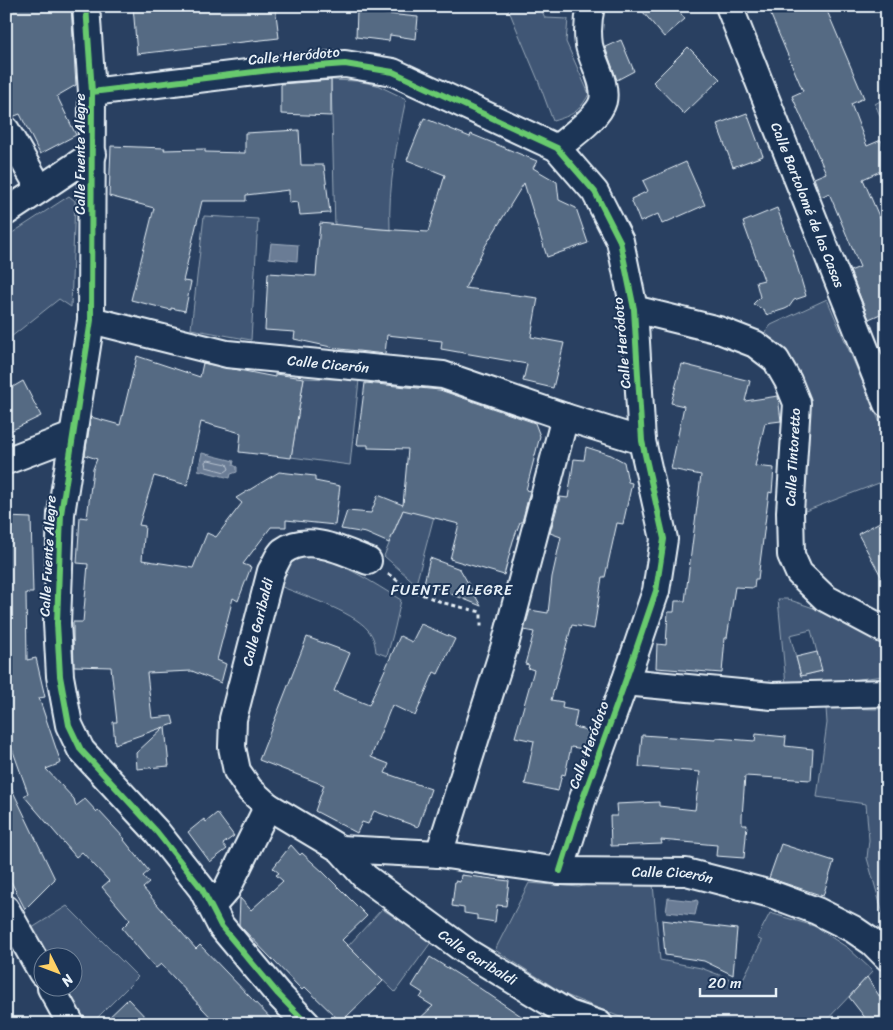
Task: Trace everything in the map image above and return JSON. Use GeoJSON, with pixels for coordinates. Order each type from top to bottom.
{"type":"FeatureCollection","features":[{"type":"Feature","properties":{"kind":"street","name":"Calle Fuente Alegre"},"geometry":{"type":"LineString","coordinates":[[86,6],[92,92],[93,154],[91,320],[61,514],[57,623],[60,676],[70,725],[81,750],[157,832],[202,889],[221,926],[278,994],[307,1024]]}},
{"type":"Feature","properties":{"kind":"street"},"geometry":{"type":"LineString","coordinates":[[557,148],[590,121],[603,101],[602,79],[589,46],[587,24],[591,6]]}},
{"type":"Feature","properties":{"kind":"street","name":"Calle Bartolomé de las Casas"},"geometry":{"type":"LineString","coordinates":[[729,6],[887,404]]}},
{"type":"Feature","properties":{"kind":"street","name":"Calle Heródoto"},"geometry":{"type":"LineString","coordinates":[[92,92],[279,69],[345,64],[393,72],[557,148],[596,192],[620,241],[634,309],[642,441],[664,539],[656,591],[582,801],[560,871]]}},
{"type":"Feature","properties":{"kind":"street"},"geometry":{"type":"LineString","coordinates":[[6,130],[40,190]]}},
{"type":"Feature","properties":{"kind":"street"},"geometry":{"type":"LineString","coordinates":[[6,212],[93,154]]}},
{"type":"Feature","properties":{"kind":"street","name":"Calle Tintoretto"},"geometry":{"type":"LineString","coordinates":[[634,309],[719,330],[755,344],[776,360],[797,403],[790,512],[791,555],[799,573],[825,598],[887,631]]}},
{"type":"Feature","properties":{"kind":"street","name":"Calle Cicerón"},"geometry":{"type":"LineString","coordinates":[[91,320],[227,354],[443,375],[642,441]]}},
{"type":"Feature","properties":{"kind":"street"},"geometry":{"type":"LineString","coordinates":[[439,854],[505,645],[565,417]]}},
{"type":"Feature","properties":{"kind":"street"},"geometry":{"type":"LineString","coordinates":[[6,461],[72,436]]}},
{"type":"Feature","properties":{"kind":"street","name":"Calle Garibaldi"},"geometry":{"type":"LineString","coordinates":[[368,561],[330,546],[302,543],[282,552],[271,571],[233,719],[232,747],[237,771],[250,790],[268,806],[340,849],[365,878],[467,952],[569,1014],[598,1024]]}},
{"type":"Feature","properties":{"kind":"street"},"geometry":{"type":"LineString","coordinates":[[625,682],[772,696],[887,693]]}},
{"type":"Feature","properties":{"kind":"street"},"geometry":{"type":"LineString","coordinates":[[212,906],[227,889],[268,806]]}},
{"type":"Feature","properties":{"kind":"street","name":"Calle Cicerón"},"geometry":{"type":"LineString","coordinates":[[340,849],[439,854],[560,871],[686,872],[771,894],[817,911],[853,928],[872,942],[887,957]]}},
{"type":"Feature","properties":{"kind":"street"},"geometry":{"type":"LineString","coordinates":[[6,909],[32,955]]}},
{"type":"Feature","properties":{"kind":"street"},"geometry":{"type":"LineString","coordinates":[[56,998],[71,1024]]}},
{"type":"Feature","properties":{"kind":"path"},"geometry":{"type":"LineString","coordinates":[[368,561],[411,590],[444,603],[481,612]]}},
{"type":"Feature","properties":{"kind":"shaded area"},"geometry":{"type":"Polygon","coordinates":[[[507,6],[540,6],[545,18],[568,19],[566,42],[589,94],[575,112],[553,121],[507,6]]]}},
{"type":"Feature","properties":{"kind":"shaded area"},"geometry":{"type":"Polygon","coordinates":[[[331,80],[357,81],[377,85],[406,99],[396,147],[390,197],[390,230],[347,226],[335,228],[331,80]]]}},
{"type":"Feature","properties":{"kind":"shaded area"},"geometry":{"type":"Polygon","coordinates":[[[887,97],[887,132],[875,104],[887,97]]]}},
{"type":"Feature","properties":{"kind":"shaded area"},"geometry":{"type":"Polygon","coordinates":[[[69,196],[75,201],[71,307],[59,299],[6,341],[6,237],[69,196]]]}},
{"type":"Feature","properties":{"kind":"shaded area"},"geometry":{"type":"Polygon","coordinates":[[[204,216],[258,219],[251,340],[191,329],[204,216]]]}},
{"type":"Feature","properties":{"kind":"shaded area"},"geometry":{"type":"Polygon","coordinates":[[[827,299],[887,439],[887,480],[800,513],[805,456],[763,335],[771,325],[827,299]]]}},
{"type":"Feature","properties":{"kind":"shaded area"},"geometry":{"type":"Polygon","coordinates":[[[304,378],[359,380],[350,465],[291,457],[304,378]]]}},
{"type":"Feature","properties":{"kind":"shaded area"},"geometry":{"type":"Polygon","coordinates":[[[416,479],[442,486],[416,584],[384,556],[416,479]]]}},
{"type":"Feature","properties":{"kind":"shaded area"},"geometry":{"type":"Polygon","coordinates":[[[310,554],[346,568],[401,600],[387,656],[376,652],[370,633],[351,616],[275,584],[288,564],[297,558],[310,554]]]}},
{"type":"Feature","properties":{"kind":"shaded area"},"geometry":{"type":"Polygon","coordinates":[[[778,599],[787,599],[837,616],[887,646],[887,674],[884,676],[818,684],[786,685],[778,599]],[[811,630],[790,635],[801,676],[822,671],[811,630]]]}},
{"type":"Feature","properties":{"kind":"shaded area"},"geometry":{"type":"Polygon","coordinates":[[[826,708],[887,708],[887,928],[867,858],[869,840],[866,804],[817,797],[827,723],[826,708]]]}},
{"type":"Feature","properties":{"kind":"shaded area"},"geometry":{"type":"Polygon","coordinates":[[[529,883],[579,887],[592,884],[653,884],[660,960],[701,968],[741,983],[762,941],[757,938],[770,913],[814,926],[848,948],[873,971],[823,1024],[637,1024],[566,995],[495,950],[529,883]]]}},
{"type":"Feature","properties":{"kind":"shaded area"},"geometry":{"type":"Polygon","coordinates":[[[67,906],[138,977],[91,1024],[83,1024],[67,998],[82,998],[82,948],[41,948],[32,928],[67,906]]]}},
{"type":"Feature","properties":{"kind":"shaded area"},"geometry":{"type":"Polygon","coordinates":[[[382,909],[432,941],[395,992],[348,946],[382,909]]]}},
{"type":"Feature","properties":{"kind":"water"},"geometry":{"type":"Polygon","coordinates":[[[271,243],[298,245],[297,261],[269,258],[271,243]]]}},
{"type":"Feature","properties":{"kind":"water"},"geometry":{"type":"Polygon","coordinates":[[[202,453],[234,461],[233,465],[237,467],[237,472],[231,474],[230,478],[198,470],[202,453]]]}},
{"type":"Feature","properties":{"kind":"water"},"geometry":{"type":"Polygon","coordinates":[[[668,898],[697,900],[695,915],[666,912],[668,898]]]}},
{"type":"Feature","properties":{"kind":"building"},"geometry":{"type":"Polygon","coordinates":[[[6,6],[71,6],[76,85],[57,96],[76,135],[40,154],[20,114],[12,117],[6,105],[6,6]]]}},
{"type":"Feature","properties":{"kind":"building"},"geometry":{"type":"Polygon","coordinates":[[[133,6],[275,6],[279,38],[137,54],[133,6]]]}},
{"type":"Feature","properties":{"kind":"building"},"geometry":{"type":"Polygon","coordinates":[[[638,6],[675,6],[685,19],[664,37],[638,6]]]}},
{"type":"Feature","properties":{"kind":"building"},"geometry":{"type":"Polygon","coordinates":[[[767,6],[825,6],[864,98],[851,104],[867,146],[881,140],[887,154],[887,168],[863,179],[887,235],[887,311],[869,319],[850,271],[860,267],[829,193],[821,197],[814,178],[826,173],[792,96],[803,91],[767,6]]]}},
{"type":"Feature","properties":{"kind":"building"},"geometry":{"type":"Polygon","coordinates":[[[357,11],[418,17],[416,39],[390,35],[389,41],[356,37],[357,11]]]}},
{"type":"Feature","properties":{"kind":"building"},"geometry":{"type":"Polygon","coordinates":[[[621,40],[634,71],[617,80],[605,47],[621,40]]]}},
{"type":"Feature","properties":{"kind":"building"},"geometry":{"type":"Polygon","coordinates":[[[688,47],[720,79],[684,114],[653,82],[688,47]]]}},
{"type":"Feature","properties":{"kind":"building"},"geometry":{"type":"Polygon","coordinates":[[[331,80],[331,116],[281,114],[281,84],[331,80]]]}},
{"type":"Feature","properties":{"kind":"building"},"geometry":{"type":"Polygon","coordinates":[[[747,113],[763,156],[733,167],[717,124],[747,113]]]}},
{"type":"Feature","properties":{"kind":"building"},"geometry":{"type":"Polygon","coordinates":[[[424,118],[470,137],[471,134],[537,161],[533,168],[557,182],[559,200],[576,208],[588,243],[547,257],[524,183],[484,248],[465,288],[538,298],[531,337],[564,343],[553,388],[523,381],[527,364],[441,349],[442,341],[387,335],[385,354],[340,349],[294,339],[295,332],[265,330],[268,273],[316,276],[320,223],[428,232],[445,175],[407,160],[424,118]]]}},
{"type":"Feature","properties":{"kind":"building"},"geometry":{"type":"Polygon","coordinates":[[[299,130],[301,165],[324,165],[330,213],[300,215],[298,202],[289,203],[289,190],[246,195],[246,201],[202,201],[183,281],[191,282],[185,311],[171,308],[171,310],[131,300],[154,208],[109,196],[111,146],[165,148],[164,150],[205,149],[205,152],[245,153],[245,133],[299,130]]]}},
{"type":"Feature","properties":{"kind":"building"},"geometry":{"type":"Polygon","coordinates":[[[686,162],[705,205],[662,224],[658,214],[640,222],[631,199],[648,191],[643,181],[686,162]]]}},
{"type":"Feature","properties":{"kind":"building"},"geometry":{"type":"Polygon","coordinates":[[[777,208],[806,296],[794,300],[785,309],[766,315],[764,310],[753,304],[760,297],[756,282],[764,280],[743,222],[777,208]]]}},
{"type":"Feature","properties":{"kind":"building"},"geometry":{"type":"Polygon","coordinates":[[[137,356],[200,377],[203,363],[275,377],[275,374],[304,378],[291,458],[239,452],[241,433],[201,422],[187,485],[154,476],[139,525],[145,526],[142,560],[193,568],[207,533],[216,537],[242,503],[236,498],[279,472],[315,476],[315,481],[340,486],[335,525],[286,520],[286,527],[271,527],[243,564],[251,567],[238,601],[233,598],[217,660],[226,664],[221,683],[192,671],[147,673],[152,718],[172,716],[174,724],[165,727],[169,766],[137,769],[136,753],[164,727],[115,744],[113,722],[117,722],[111,667],[74,666],[73,622],[83,622],[88,564],[77,563],[80,517],[87,518],[93,469],[97,459],[85,455],[91,417],[120,425],[137,356]]]}},
{"type":"Feature","properties":{"kind":"building"},"geometry":{"type":"Polygon","coordinates":[[[682,364],[750,381],[745,401],[778,396],[781,421],[765,423],[755,466],[774,468],[772,493],[769,492],[758,579],[755,579],[754,588],[735,587],[727,638],[725,638],[722,673],[656,668],[657,644],[666,645],[668,612],[674,612],[675,601],[685,601],[701,475],[671,469],[684,406],[671,403],[682,364]]]}},
{"type":"Feature","properties":{"kind":"building"},"geometry":{"type":"Polygon","coordinates":[[[23,381],[41,416],[6,433],[6,391],[23,381]]]}},
{"type":"Feature","properties":{"kind":"building"},"geometry":{"type":"Polygon","coordinates":[[[365,383],[440,390],[535,423],[540,436],[526,490],[530,491],[522,522],[520,522],[513,541],[504,575],[450,559],[459,524],[403,510],[389,543],[366,533],[341,529],[347,511],[371,513],[378,495],[403,505],[408,449],[368,448],[368,445],[357,445],[365,383]]]}},
{"type":"Feature","properties":{"kind":"building"},"geometry":{"type":"Polygon","coordinates":[[[586,447],[611,455],[624,462],[628,482],[632,483],[623,524],[617,523],[605,577],[602,577],[594,629],[572,625],[551,700],[563,702],[562,708],[577,711],[574,727],[591,731],[584,749],[571,747],[565,775],[562,774],[558,791],[525,784],[534,741],[515,737],[534,670],[528,668],[529,665],[525,664],[534,632],[524,630],[530,610],[548,613],[552,577],[561,537],[550,533],[560,497],[568,498],[574,459],[584,460],[586,447]]]}},
{"type":"Feature","properties":{"kind":"building"},"geometry":{"type":"Polygon","coordinates":[[[6,517],[31,518],[33,593],[26,593],[27,660],[36,658],[45,697],[39,698],[61,763],[46,769],[74,799],[76,806],[85,799],[125,839],[149,871],[143,876],[149,883],[143,888],[196,949],[200,945],[276,1024],[217,1024],[161,964],[156,968],[146,957],[122,928],[130,920],[102,887],[109,881],[82,852],[76,857],[24,796],[28,793],[6,732],[6,517]]]}},
{"type":"Feature","properties":{"kind":"building"},"geometry":{"type":"Polygon","coordinates":[[[887,518],[887,587],[858,534],[887,518]]]}},
{"type":"Feature","properties":{"kind":"building"},"geometry":{"type":"Polygon","coordinates":[[[430,558],[460,569],[481,606],[424,583],[430,558]]]}},
{"type":"Feature","properties":{"kind":"building"},"geometry":{"type":"Polygon","coordinates":[[[421,624],[455,639],[438,674],[434,672],[415,716],[392,705],[371,757],[389,764],[385,773],[431,789],[418,827],[374,811],[368,824],[362,822],[357,833],[315,811],[324,785],[259,760],[307,637],[350,653],[334,691],[369,705],[400,636],[412,642],[421,624]]]}},
{"type":"Feature","properties":{"kind":"building"},"geometry":{"type":"Polygon","coordinates":[[[817,652],[822,671],[801,676],[796,657],[817,652]]]}},
{"type":"Feature","properties":{"kind":"building"},"geometry":{"type":"Polygon","coordinates":[[[756,734],[786,737],[785,746],[813,749],[811,780],[745,776],[742,825],[747,825],[744,858],[716,856],[717,845],[661,840],[662,844],[611,846],[610,816],[617,816],[616,804],[659,802],[659,806],[695,810],[700,772],[639,767],[642,735],[755,741],[756,734]]]}},
{"type":"Feature","properties":{"kind":"building"},"geometry":{"type":"Polygon","coordinates":[[[6,777],[55,879],[25,909],[6,872],[6,777]]]}},
{"type":"Feature","properties":{"kind":"building"},"geometry":{"type":"Polygon","coordinates":[[[217,813],[234,836],[223,844],[227,849],[210,862],[188,832],[204,819],[206,822],[217,813]]]}},
{"type":"Feature","properties":{"kind":"building"},"geometry":{"type":"Polygon","coordinates":[[[781,844],[834,861],[823,896],[769,878],[781,844]]]}},
{"type":"Feature","properties":{"kind":"building"},"geometry":{"type":"Polygon","coordinates":[[[291,845],[300,855],[302,853],[323,872],[367,916],[342,940],[383,981],[341,1022],[305,987],[302,990],[239,925],[240,898],[251,910],[283,881],[276,875],[279,873],[273,868],[291,845]]]}},
{"type":"Feature","properties":{"kind":"building"},"geometry":{"type":"Polygon","coordinates":[[[461,875],[509,881],[506,906],[497,905],[495,922],[477,919],[477,915],[464,913],[464,908],[452,906],[455,881],[460,882],[461,875]]]}},
{"type":"Feature","properties":{"kind":"building"},"geometry":{"type":"Polygon","coordinates":[[[662,920],[737,929],[733,975],[704,961],[665,955],[662,920]]]}},
{"type":"Feature","properties":{"kind":"building"},"geometry":{"type":"Polygon","coordinates":[[[430,957],[533,1024],[414,1024],[433,1006],[420,998],[423,993],[412,986],[430,957]]]}},
{"type":"Feature","properties":{"kind":"building"},"geometry":{"type":"Polygon","coordinates":[[[867,977],[887,1008],[887,1024],[870,1024],[849,997],[867,977]]]}},
{"type":"Feature","properties":{"kind":"building"},"geometry":{"type":"Polygon","coordinates":[[[128,999],[152,1024],[102,1024],[128,999]]]}},
{"type":"Feature","properties":{"kind":"cycle path"},"geometry":{"type":"LineString","coordinates":[[86,6],[92,92],[91,320],[61,514],[57,623],[60,676],[69,725],[81,750],[157,832],[202,889],[221,926],[278,994],[307,1024]]}},
{"type":"Feature","properties":{"kind":"cycle path"},"geometry":{"type":"LineString","coordinates":[[92,92],[279,69],[345,64],[393,72],[557,148],[595,192],[620,241],[634,309],[642,441],[664,539],[656,591],[582,801],[560,871]]}},
{"type":"Feature","properties":{"kind":"district","name":"FUENTE ALEGRE"},"geometry":{"type":"Point","coordinates":[452,590]}}]}
